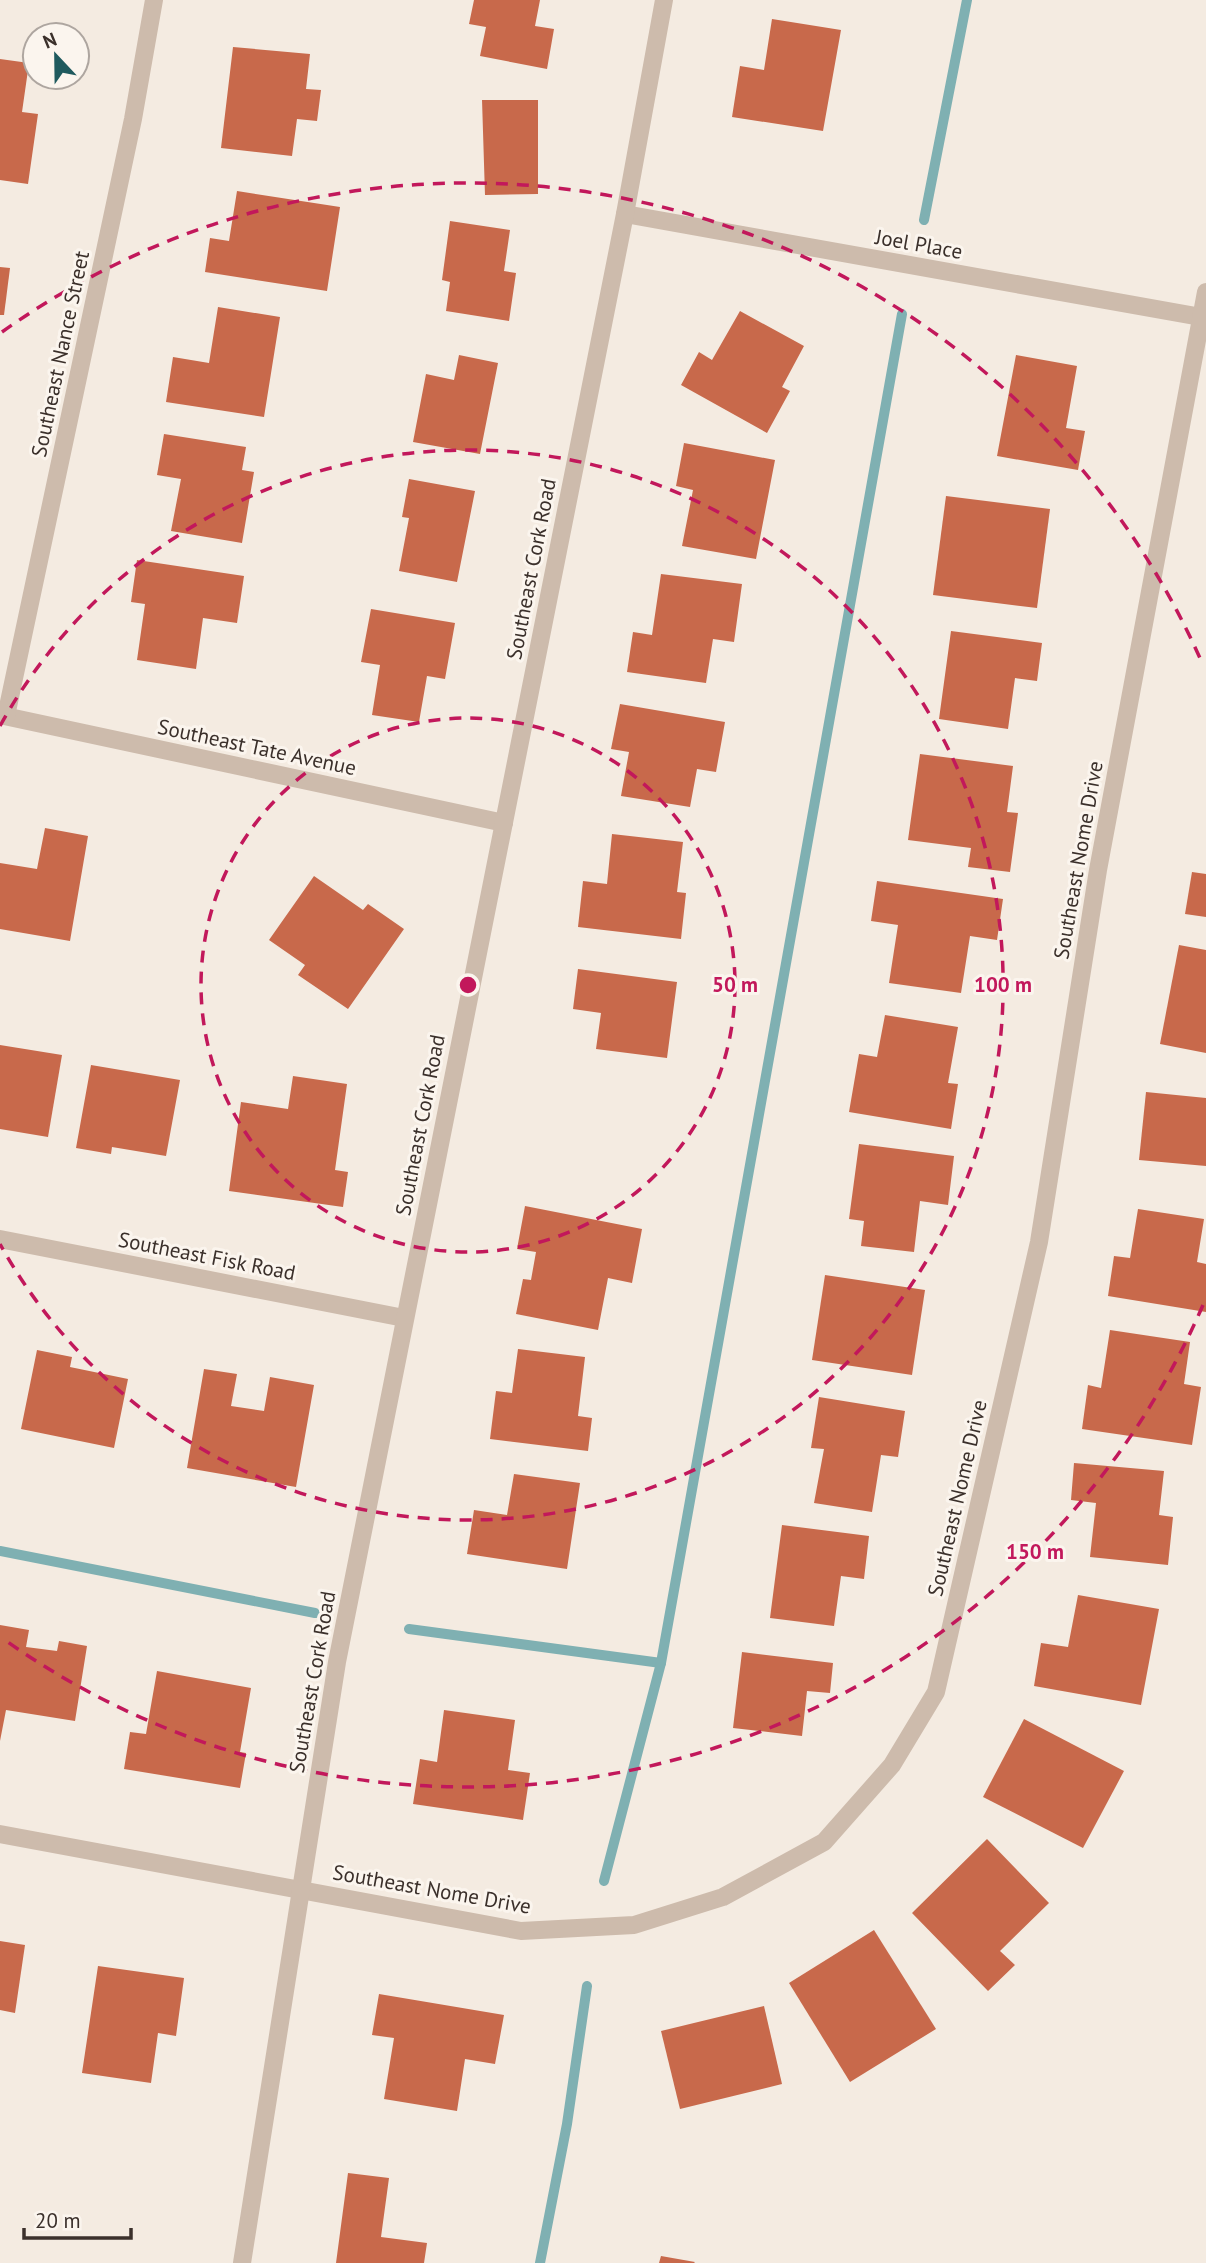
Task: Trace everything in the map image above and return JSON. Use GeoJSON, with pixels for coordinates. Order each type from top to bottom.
{"type":"FeatureCollection","features":[{"type":"Feature","properties":{"kind":"street","name":"Southeast Nance Street"},"geometry":{"type":"LineString","coordinates":[[3,716],[133,119],[153,0]]}},
{"type":"Feature","properties":{"kind":"street","name":"Southeast Cork Road"},"geometry":{"type":"LineString","coordinates":[[242,2263],[337,1662],[625,214],[664,0]]}},
{"type":"Feature","properties":{"kind":"street","name":"Joel Place"},"geometry":{"type":"LineString","coordinates":[[625,214],[1204,317]]}},
{"type":"Feature","properties":{"kind":"street","name":"Southeast Nome Drive"},"geometry":{"type":"LineString","coordinates":[[0,1834],[521,1931],[634,1925],[723,1897],[824,1842],[892,1765],[936,1692],[1039,1242],[1098,870],[1204,317],[1206,292]]}},
{"type":"Feature","properties":{"kind":"street","name":"Southeast Tate Avenue"},"geometry":{"type":"LineString","coordinates":[[3,716],[505,823]]}},
{"type":"Feature","properties":{"kind":"street","name":"Southeast Fisk Road"},"geometry":{"type":"LineString","coordinates":[[0,1239],[404,1318]]}},
{"type":"Feature","properties":{"kind":"building"},"geometry":{"type":"Polygon","coordinates":[[[474,0],[540,0],[535,26],[554,29],[547,69],[480,56],[486,27],[469,24],[474,0]]]}},
{"type":"Feature","properties":{"kind":"building"},"geometry":{"type":"Polygon","coordinates":[[[772,19],[841,30],[823,131],[732,117],[740,66],[764,70],[772,19]]]}},
{"type":"Feature","properties":{"kind":"building"},"geometry":{"type":"Polygon","coordinates":[[[233,47],[310,54],[306,89],[321,90],[317,121],[297,119],[292,156],[221,148],[233,47]]]}},
{"type":"Feature","properties":{"kind":"building"},"geometry":{"type":"Polygon","coordinates":[[[0,59],[21,62],[21,91],[25,91],[22,112],[38,114],[28,184],[0,180],[0,59]]]}},
{"type":"Feature","properties":{"kind":"building"},"geometry":{"type":"Polygon","coordinates":[[[482,100],[538,100],[538,194],[485,195],[482,100]]]}},
{"type":"Feature","properties":{"kind":"building"},"geometry":{"type":"Polygon","coordinates":[[[237,191],[340,207],[327,291],[205,272],[210,238],[229,241],[237,191]]]}},
{"type":"Feature","properties":{"kind":"building"},"geometry":{"type":"Polygon","coordinates":[[[450,221],[510,230],[504,271],[516,273],[509,321],[446,311],[450,282],[442,280],[450,221]]]}},
{"type":"Feature","properties":{"kind":"building"},"geometry":{"type":"Polygon","coordinates":[[[0,267],[10,268],[4,315],[0,315],[0,267]]]}},
{"type":"Feature","properties":{"kind":"building"},"geometry":{"type":"Polygon","coordinates":[[[218,307],[280,317],[264,417],[166,402],[173,357],[209,363],[218,307]]]}},
{"type":"Feature","properties":{"kind":"building"},"geometry":{"type":"Polygon","coordinates":[[[740,311],[804,346],[782,387],[790,391],[767,433],[681,385],[699,352],[712,360],[740,311]]]}},
{"type":"Feature","properties":{"kind":"building"},"geometry":{"type":"Polygon","coordinates":[[[459,355],[498,363],[480,454],[413,442],[426,374],[454,380],[459,355]]]}},
{"type":"Feature","properties":{"kind":"building"},"geometry":{"type":"Polygon","coordinates":[[[1016,355],[1077,366],[1066,428],[1085,431],[1078,470],[997,456],[1016,355]]]}},
{"type":"Feature","properties":{"kind":"building"},"geometry":{"type":"Polygon","coordinates":[[[164,434],[246,447],[242,470],[254,472],[242,543],[171,531],[181,479],[157,475],[164,434]]]}},
{"type":"Feature","properties":{"kind":"building"},"geometry":{"type":"Polygon","coordinates":[[[684,443],[775,460],[756,559],[682,546],[693,490],[676,486],[684,443]]]}},
{"type":"Feature","properties":{"kind":"building"},"geometry":{"type":"Polygon","coordinates":[[[409,479],[475,491],[457,582],[399,571],[409,518],[402,517],[409,479]]]}},
{"type":"Feature","properties":{"kind":"building"},"geometry":{"type":"Polygon","coordinates":[[[946,496],[1050,509],[1037,608],[933,595],[946,496]]]}},
{"type":"Feature","properties":{"kind":"building"},"geometry":{"type":"Polygon","coordinates":[[[137,560],[244,576],[237,623],[203,618],[196,669],[137,660],[145,604],[131,602],[137,560]]]}},
{"type":"Feature","properties":{"kind":"building"},"geometry":{"type":"Polygon","coordinates":[[[661,574],[742,584],[734,642],[713,639],[706,683],[627,672],[633,632],[652,635],[661,574]]]}},
{"type":"Feature","properties":{"kind":"building"},"geometry":{"type":"Polygon","coordinates":[[[371,609],[455,623],[445,679],[427,676],[419,722],[372,715],[380,665],[361,662],[371,609]]]}},
{"type":"Feature","properties":{"kind":"building"},"geometry":{"type":"Polygon","coordinates":[[[951,631],[1042,643],[1037,681],[1015,678],[1008,729],[939,719],[951,631]]]}},
{"type":"Feature","properties":{"kind":"building"},"geometry":{"type":"Polygon","coordinates":[[[620,704],[725,722],[716,772],[697,769],[690,807],[621,796],[629,752],[611,749],[620,704]]]}},
{"type":"Feature","properties":{"kind":"building"},"geometry":{"type":"Polygon","coordinates":[[[920,754],[1013,766],[1007,812],[1018,813],[1010,872],[968,867],[971,848],[908,840],[920,754]]]}},
{"type":"Feature","properties":{"kind":"building"},"geometry":{"type":"Polygon","coordinates":[[[45,828],[88,836],[70,941],[0,929],[0,863],[37,869],[45,828]]]}},
{"type":"Feature","properties":{"kind":"building"},"geometry":{"type":"Polygon","coordinates":[[[612,834],[683,842],[677,892],[686,893],[681,939],[578,927],[583,881],[607,884],[612,834]]]}},
{"type":"Feature","properties":{"kind":"building"},"geometry":{"type":"Polygon","coordinates":[[[1192,872],[1206,874],[1206,917],[1185,914],[1192,872]]]}},
{"type":"Feature","properties":{"kind":"building"},"geometry":{"type":"Polygon","coordinates":[[[314,876],[363,910],[368,904],[404,929],[348,1009],[298,975],[305,965],[269,940],[314,876]]]}},
{"type":"Feature","properties":{"kind":"building"},"geometry":{"type":"Polygon","coordinates":[[[877,881],[1003,899],[997,940],[970,936],[961,993],[889,983],[898,925],[871,921],[877,881]]]}},
{"type":"Feature","properties":{"kind":"building"},"geometry":{"type":"Polygon","coordinates":[[[1179,945],[1206,950],[1206,1053],[1160,1044],[1179,945]]]}},
{"type":"Feature","properties":{"kind":"building"},"geometry":{"type":"Polygon","coordinates":[[[578,969],[677,982],[667,1058],[596,1049],[601,1013],[573,1009],[578,969]]]}},
{"type":"Feature","properties":{"kind":"building"},"geometry":{"type":"Polygon","coordinates":[[[885,1015],[958,1027],[948,1083],[958,1084],[951,1129],[849,1112],[859,1054],[877,1057],[885,1015]]]}},
{"type":"Feature","properties":{"kind":"building"},"geometry":{"type":"Polygon","coordinates":[[[0,1045],[62,1055],[48,1137],[0,1129],[0,1045]]]}},
{"type":"Feature","properties":{"kind":"building"},"geometry":{"type":"Polygon","coordinates":[[[91,1065],[180,1080],[166,1156],[112,1147],[111,1154],[76,1148],[91,1065]]]}},
{"type":"Feature","properties":{"kind":"building"},"geometry":{"type":"Polygon","coordinates":[[[293,1076],[347,1084],[335,1170],[348,1172],[343,1207],[229,1191],[241,1102],[288,1109],[293,1076]]]}},
{"type":"Feature","properties":{"kind":"building"},"geometry":{"type":"Polygon","coordinates":[[[1146,1092],[1206,1098],[1206,1166],[1139,1160],[1146,1092]]]}},
{"type":"Feature","properties":{"kind":"building"},"geometry":{"type":"Polygon","coordinates":[[[859,1144],[954,1156],[948,1205],[920,1201],[914,1252],[861,1246],[864,1221],[849,1219],[859,1144]]]}},
{"type":"Feature","properties":{"kind":"building"},"geometry":{"type":"Polygon","coordinates":[[[525,1206],[642,1229],[632,1283],[608,1278],[598,1330],[516,1314],[523,1279],[531,1280],[536,1252],[517,1249],[525,1206]]]}},
{"type":"Feature","properties":{"kind":"building"},"geometry":{"type":"Polygon","coordinates":[[[1138,1209],[1204,1219],[1197,1262],[1206,1264],[1206,1312],[1108,1296],[1114,1256],[1130,1258],[1138,1209]]]}},
{"type":"Feature","properties":{"kind":"building"},"geometry":{"type":"Polygon","coordinates":[[[825,1275],[925,1290],[912,1375],[812,1360],[825,1275]]]}},
{"type":"Feature","properties":{"kind":"building"},"geometry":{"type":"Polygon","coordinates":[[[1110,1330],[1190,1342],[1184,1384],[1201,1387],[1192,1445],[1082,1429],[1088,1385],[1101,1388],[1110,1330]]]}},
{"type":"Feature","properties":{"kind":"building"},"geometry":{"type":"Polygon","coordinates":[[[518,1349],[585,1357],[578,1416],[592,1418],[588,1451],[490,1439],[496,1391],[512,1393],[518,1349]]]}},
{"type":"Feature","properties":{"kind":"building"},"geometry":{"type":"Polygon","coordinates":[[[37,1350],[72,1357],[70,1367],[128,1379],[114,1448],[21,1429],[37,1350]]]}},
{"type":"Feature","properties":{"kind":"building"},"geometry":{"type":"Polygon","coordinates":[[[204,1369],[237,1374],[231,1406],[264,1411],[270,1377],[314,1385],[296,1487],[187,1468],[204,1369]]]}},
{"type":"Feature","properties":{"kind":"building"},"geometry":{"type":"Polygon","coordinates":[[[819,1397],[905,1411],[898,1457],[881,1455],[872,1512],[814,1503],[824,1449],[811,1448],[819,1397]]]}},
{"type":"Feature","properties":{"kind":"building"},"geometry":{"type":"Polygon","coordinates":[[[1074,1463],[1164,1471],[1159,1515],[1173,1517],[1168,1565],[1090,1557],[1096,1503],[1071,1500],[1074,1463]]]}},
{"type":"Feature","properties":{"kind":"building"},"geometry":{"type":"Polygon","coordinates":[[[514,1474],[580,1483],[567,1569],[467,1554],[474,1510],[507,1515],[514,1474]]]}},
{"type":"Feature","properties":{"kind":"building"},"geometry":{"type":"Polygon","coordinates":[[[782,1525],[869,1536],[864,1579],[841,1576],[834,1626],[770,1618],[782,1525]]]}},
{"type":"Feature","properties":{"kind":"building"},"geometry":{"type":"Polygon","coordinates":[[[1078,1595],[1159,1609],[1141,1705],[1034,1686],[1041,1643],[1068,1647],[1078,1595]]]}},
{"type":"Feature","properties":{"kind":"building"},"geometry":{"type":"Polygon","coordinates":[[[0,1625],[29,1630],[26,1647],[57,1651],[59,1641],[87,1646],[75,1721],[6,1710],[0,1741],[0,1625]]]}},
{"type":"Feature","properties":{"kind":"building"},"geometry":{"type":"Polygon","coordinates":[[[742,1652],[833,1663],[830,1693],[807,1691],[802,1736],[733,1728],[742,1652]]]}},
{"type":"Feature","properties":{"kind":"building"},"geometry":{"type":"Polygon","coordinates":[[[157,1671],[251,1688],[240,1752],[246,1753],[240,1788],[124,1769],[130,1732],[146,1734],[157,1671]]]}},
{"type":"Feature","properties":{"kind":"building"},"geometry":{"type":"Polygon","coordinates":[[[444,1710],[515,1720],[508,1770],[530,1773],[523,1820],[413,1804],[420,1759],[437,1762],[444,1710]]]}},
{"type":"Feature","properties":{"kind":"building"},"geometry":{"type":"Polygon","coordinates":[[[1024,1719],[1124,1771],[1083,1848],[983,1797],[1024,1719]]]}},
{"type":"Feature","properties":{"kind":"building"},"geometry":{"type":"Polygon","coordinates":[[[987,1839],[1049,1903],[1000,1951],[1015,1965],[988,1991],[912,1913],[987,1839]]]}},
{"type":"Feature","properties":{"kind":"building"},"geometry":{"type":"Polygon","coordinates":[[[874,1930],[936,2029],[850,2082],[789,1983],[874,1930]]]}},
{"type":"Feature","properties":{"kind":"building"},"geometry":{"type":"Polygon","coordinates":[[[0,1941],[25,1945],[15,2013],[0,2010],[0,1941]]]}},
{"type":"Feature","properties":{"kind":"building"},"geometry":{"type":"Polygon","coordinates":[[[98,1966],[184,1978],[176,2036],[158,2033],[151,2083],[82,2073],[98,1966]]]}},
{"type":"Feature","properties":{"kind":"building"},"geometry":{"type":"Polygon","coordinates":[[[379,1994],[504,2015],[495,2064],[465,2059],[457,2111],[384,2099],[394,2038],[372,2035],[379,1994]]]}},
{"type":"Feature","properties":{"kind":"building"},"geometry":{"type":"Polygon","coordinates":[[[764,2006],[782,2084],[680,2109],[661,2031],[764,2006]]]}},
{"type":"Feature","properties":{"kind":"building"},"geometry":{"type":"Polygon","coordinates":[[[348,2173],[389,2178],[381,2237],[427,2243],[424,2263],[336,2263],[348,2173]]]}},
{"type":"Feature","properties":{"kind":"building"},"geometry":{"type":"Polygon","coordinates":[[[661,2256],[695,2262],[659,2263],[661,2256]]]}},
{"type":"Feature","properties":{"kind":"waterway"},"geometry":{"type":"LineString","coordinates":[[924,220],[967,0]]}},
{"type":"Feature","properties":{"kind":"waterway"},"geometry":{"type":"LineString","coordinates":[[604,1881],[661,1663],[902,314]]}},
{"type":"Feature","properties":{"kind":"waterway"},"geometry":{"type":"LineString","coordinates":[[0,1551],[315,1613]]}},
{"type":"Feature","properties":{"kind":"waterway"},"geometry":{"type":"LineString","coordinates":[[409,1629],[661,1663]]}},
{"type":"Feature","properties":{"kind":"waterway"},"geometry":{"type":"LineString","coordinates":[[540,2263],[567,2124],[587,1986]]}}]}
